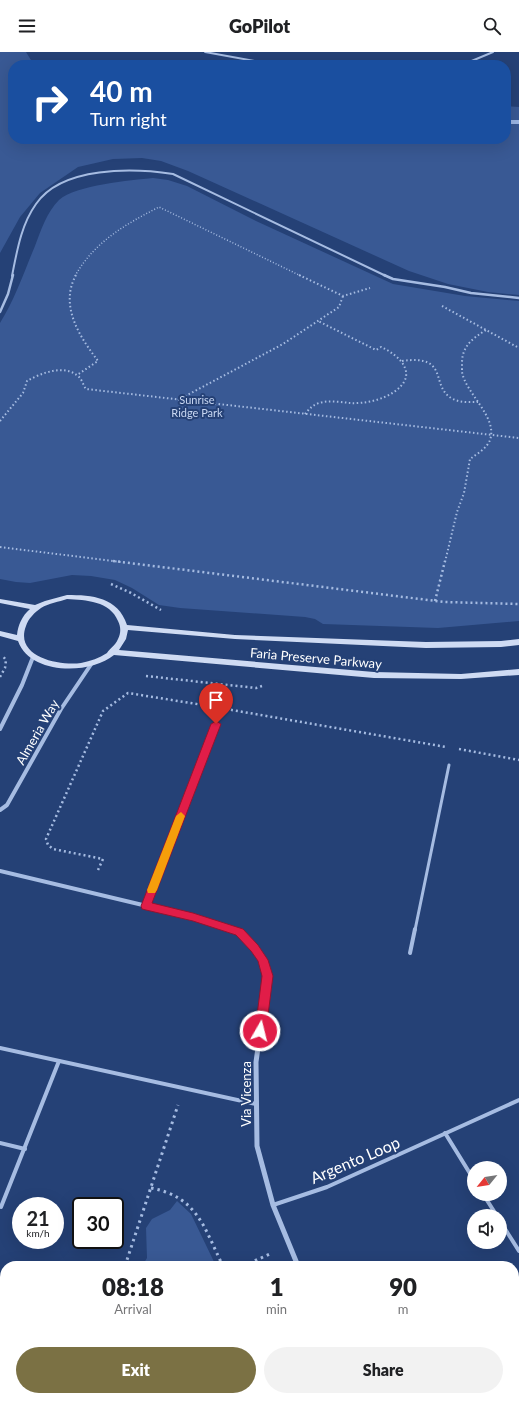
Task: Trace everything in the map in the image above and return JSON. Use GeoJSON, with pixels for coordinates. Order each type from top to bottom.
{"type":"FeatureCollection","features":[{"type":"Feature","properties":{"kind":"street"},"geometry":{"type":"LineString","coordinates":[[67,597],[100,600],[112,607],[121,616],[125,627],[123,638],[111,652],[92,662],[76,666],[60,666],[45,663],[33,657],[24,648],[20,639],[21,628],[26,617],[37,608],[51,601],[67,597]]}},
{"type":"Feature","properties":{"kind":"street"},"geometry":{"type":"LineString","coordinates":[[0,601],[37,608]]}},
{"type":"Feature","properties":{"kind":"street","name":"Faria Preserve Parkway"},"geometry":{"type":"LineString","coordinates":[[125,627],[235,637],[426,645],[501,644],[519,642]]}},
{"type":"Feature","properties":{"kind":"street"},"geometry":{"type":"LineString","coordinates":[[0,633],[20,639]]}},
{"type":"Feature","properties":{"kind":"street","name":"Faria Preserve Parkway"},"geometry":{"type":"LineString","coordinates":[[111,652],[345,674],[418,678],[497,675],[519,672]]}},
{"type":"Feature","properties":{"kind":"street"},"geometry":{"type":"LineString","coordinates":[[0,728],[22,685],[33,657]]}},
{"type":"Feature","properties":{"kind":"street","name":"Almeria Way"},"geometry":{"type":"LineString","coordinates":[[0,810],[7,806],[61,709],[92,662]]}},
{"type":"Feature","properties":{"kind":"street","name":"Via Vicenza"},"geometry":{"type":"LineString","coordinates":[[0,871],[193,917],[240,932],[255,948],[263,960],[268,976],[256,1062],[256,1146],[273,1205],[296,1261]]}},
{"type":"Feature","properties":{"kind":"lane"},"geometry":{"type":"LineString","coordinates":[[205,52],[249,60]]}},
{"type":"Feature","properties":{"kind":"lane"},"geometry":{"type":"LineString","coordinates":[[474,60],[493,52]]}},
{"type":"Feature","properties":{"kind":"lane"},"geometry":{"type":"LineString","coordinates":[[0,312],[8,297],[20,238],[35,205],[45,193],[63,183],[79,178],[132,170],[155,170],[173,174],[393,279],[445,287],[471,293],[519,298]]}},
{"type":"Feature","properties":{"kind":"lane"},"geometry":{"type":"LineString","coordinates":[[146,906],[216,724]]}},
{"type":"Feature","properties":{"kind":"lane"},"geometry":{"type":"LineString","coordinates":[[410,952],[449,765]]}},
{"type":"Feature","properties":{"kind":"lane"},"geometry":{"type":"LineString","coordinates":[[0,1048],[256,1104]]}},
{"type":"Feature","properties":{"kind":"lane"},"geometry":{"type":"LineString","coordinates":[[1,1207],[59,1061]]}},
{"type":"Feature","properties":{"kind":"lane","name":"Argento Loop"},"geometry":{"type":"LineString","coordinates":[[273,1205],[327,1187],[519,1100]]}},
{"type":"Feature","properties":{"kind":"lane"},"geometry":{"type":"LineString","coordinates":[[445,1133],[467,1169]]}},
{"type":"Feature","properties":{"kind":"lane"},"geometry":{"type":"LineString","coordinates":[[0,1143],[25,1149]]}},
{"type":"Feature","properties":{"kind":"lane"},"geometry":{"type":"LineString","coordinates":[[507,1232],[519,1251]]}},
{"type":"Feature","properties":{"kind":"path"},"geometry":{"type":"LineString","coordinates":[[77,376],[98,361],[84,343],[71,316],[70,300],[72,286],[78,269],[99,243],[138,218],[159,207],[343,296],[354,293]]}},
{"type":"Feature","properties":{"kind":"path"},"geometry":{"type":"LineString","coordinates":[[177,400],[283,344],[339,307],[343,296]]}},
{"type":"Feature","properties":{"kind":"path"},"geometry":{"type":"LineString","coordinates":[[440,305],[519,348]]}},
{"type":"Feature","properties":{"kind":"path"},"geometry":{"type":"LineString","coordinates":[[306,414],[311,407],[321,402],[358,403],[377,399],[392,393],[401,386],[405,379],[405,369],[402,361],[386,349],[381,347],[376,350],[318,321]]}},
{"type":"Feature","properties":{"kind":"path"},"geometry":{"type":"LineString","coordinates":[[435,600],[457,512],[464,493],[470,459],[483,449],[490,440],[491,426],[462,373],[462,356],[464,350],[472,339],[486,330]]}},
{"type":"Feature","properties":{"kind":"path"},"geometry":{"type":"LineString","coordinates":[[402,361],[420,360],[428,362],[434,367],[444,392],[451,398],[464,403],[478,402]]}},
{"type":"Feature","properties":{"kind":"path"},"geometry":{"type":"LineString","coordinates":[[0,421],[23,393],[27,381],[46,372],[58,371],[68,372],[77,376],[86,389],[519,438]]}},
{"type":"Feature","properties":{"kind":"path"},"geometry":{"type":"LineString","coordinates":[[0,546],[435,600],[487,604],[519,604]]}},
{"type":"Feature","properties":{"kind":"path"},"geometry":{"type":"LineString","coordinates":[[108,583],[131,593],[158,609],[163,610]]}},
{"type":"Feature","properties":{"kind":"path"},"geometry":{"type":"LineString","coordinates":[[0,654],[3,655],[6,660],[5,668],[0,677]]}},
{"type":"Feature","properties":{"kind":"path"},"geometry":{"type":"LineString","coordinates":[[139,676],[256,688]]}},
{"type":"Feature","properties":{"kind":"path"},"geometry":{"type":"LineString","coordinates":[[98,870],[103,859],[54,849],[48,844],[46,839],[103,711],[128,693],[210,706]]}},
{"type":"Feature","properties":{"kind":"path"},"geometry":{"type":"LineString","coordinates":[[225,709],[519,760]]}},
{"type":"Feature","properties":{"kind":"path"},"geometry":{"type":"LineString","coordinates":[[127,1261],[183,1088]]}},
{"type":"Feature","properties":{"kind":"path"},"geometry":{"type":"LineString","coordinates":[[151,1188],[164,1190],[184,1200],[192,1207],[196,1212],[220,1261]]}},
{"type":"Feature","properties":{"kind":"path"},"geometry":{"type":"LineString","coordinates":[[254,1261],[289,1245]]}},
{"type":"Feature","properties":{"kind":"green space"},"geometry":{"type":"Polygon","coordinates":[[[0,52],[26,52],[31,60],[8,60],[8,144],[511,144],[511,106],[519,107],[519,295],[488,292],[448,284],[409,271],[188,171],[161,161],[142,158],[113,159],[78,167],[40,193],[20,217],[0,253],[0,52]]]}},
{"type":"Feature","properties":{"kind":"green space","name":"Sunrise Ridge Park"},"geometry":{"type":"Polygon","coordinates":[[[153,178],[168,180],[187,186],[256,221],[393,284],[465,296],[519,301],[519,621],[438,628],[323,624],[315,619],[305,617],[180,608],[159,605],[132,588],[115,580],[91,576],[72,575],[30,583],[0,579],[0,323],[15,295],[45,222],[51,210],[59,200],[67,195],[90,187],[153,178]]]}},
{"type":"Feature","properties":{"kind":"green space"},"geometry":{"type":"Polygon","coordinates":[[[177,1201],[191,1214],[214,1261],[145,1261],[147,1258],[146,1228],[152,1219],[170,1210],[177,1201]]]}},
{"type":"Feature","properties":{"kind":"waterway"},"geometry":{"type":"LineString","coordinates":[[511,122],[519,122]]}},
{"type":"Feature","properties":{"kind":"slow traffic"},"geometry":{"type":"LineString","coordinates":[[152,890],[181,816]]}},
{"type":"Feature","properties":{"kind":"route"},"geometry":{"type":"LineString","coordinates":[[216,724],[146,906],[193,917],[240,932],[255,948],[263,960],[268,976],[260,1031]]}}]}
